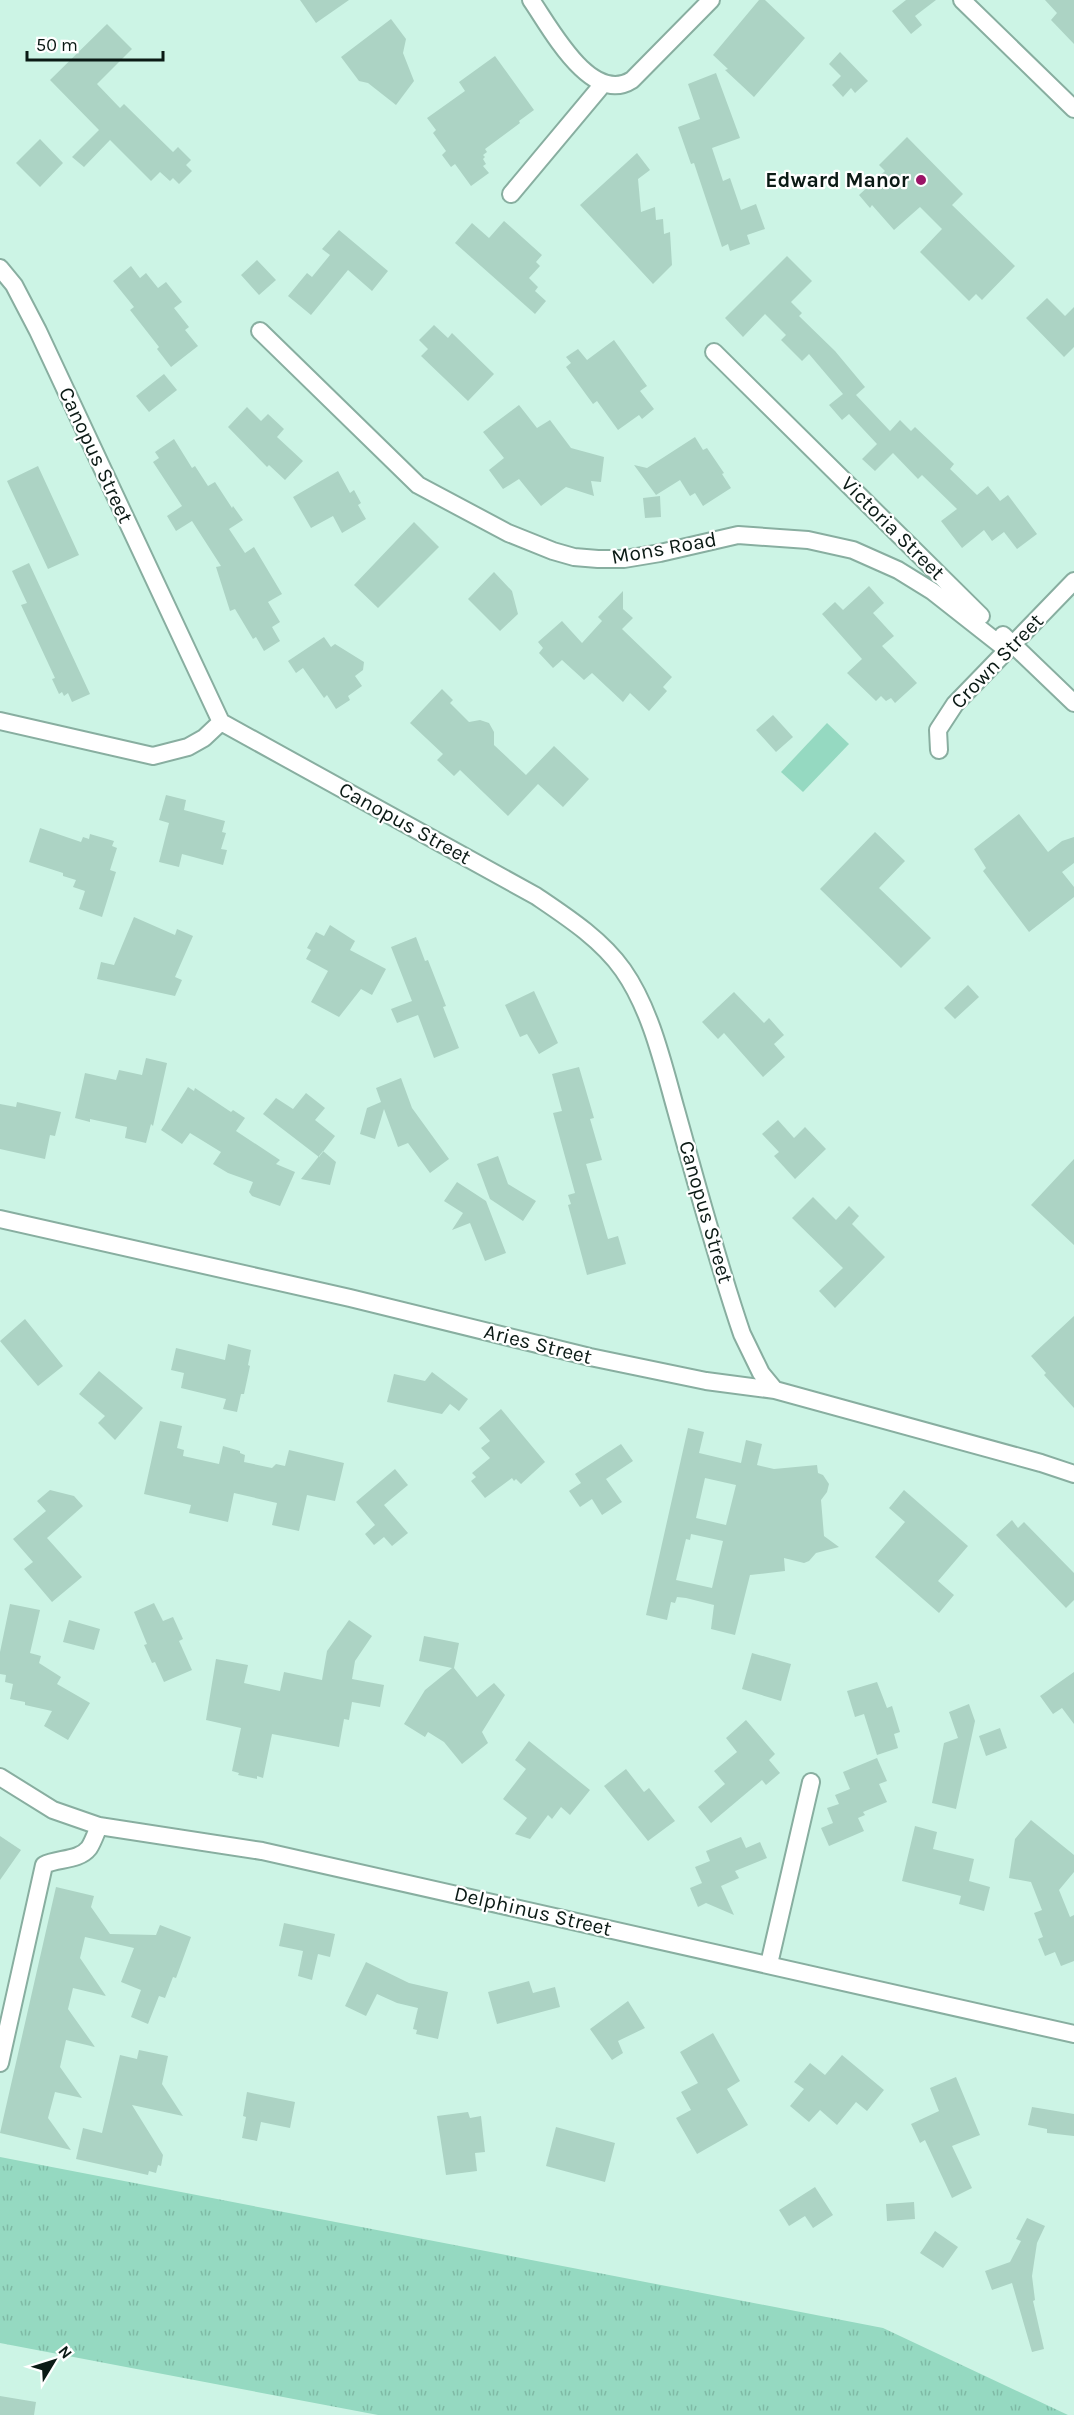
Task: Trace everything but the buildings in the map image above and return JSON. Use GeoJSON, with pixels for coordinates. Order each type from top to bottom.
{"type":"FeatureCollection","features":[{"type":"Feature","properties":{"kind":"street"},"geometry":{"type":"LineString","coordinates":[[531,0],[573,59],[586,73],[603,84],[625,85],[711,0]]}},
{"type":"Feature","properties":{"kind":"street"},"geometry":{"type":"LineString","coordinates":[[962,0],[1074,109]]}},
{"type":"Feature","properties":{"kind":"street"},"geometry":{"type":"LineString","coordinates":[[511,194],[603,84]]}},
{"type":"Feature","properties":{"kind":"street","name":"Canopus Street"},"geometry":{"type":"LineString","coordinates":[[0,268],[14,285],[38,331],[221,722],[536,896],[574,922],[610,954],[623,971],[642,1005],[662,1062],[739,1324],[761,1372],[775,1390]]}},
{"type":"Feature","properties":{"kind":"street","name":"Mons Road"},"geometry":{"type":"LineString","coordinates":[[260,331],[418,485],[508,533],[553,551],[598,559],[660,553],[738,535],[808,540],[852,550],[898,570],[932,591],[1010,647]]}},
{"type":"Feature","properties":{"kind":"street","name":"Victoria Street"},"geometry":{"type":"LineString","coordinates":[[714,352],[1010,647],[1074,703]]}},
{"type":"Feature","properties":{"kind":"street","name":"Crown Street"},"geometry":{"type":"LineString","coordinates":[[939,750],[938,730],[947,714],[1074,581]]}},
{"type":"Feature","properties":{"kind":"street"},"geometry":{"type":"LineString","coordinates":[[0,721],[153,756],[188,747],[204,738],[221,722]]}},
{"type":"Feature","properties":{"kind":"street","name":"Aries Street"},"geometry":{"type":"LineString","coordinates":[[0,1219],[350,1298],[590,1357],[706,1381],[775,1390],[1074,1474]]}},
{"type":"Feature","properties":{"kind":"street","name":"Delphinus Street"},"geometry":{"type":"LineString","coordinates":[[0,1777],[53,1810],[99,1826],[262,1851],[1074,2034]]}},
{"type":"Feature","properties":{"kind":"street"},"geometry":{"type":"LineString","coordinates":[[768,1964],[812,1782]]}},
{"type":"Feature","properties":{"kind":"street"},"geometry":{"type":"LineString","coordinates":[[0,2063],[44,1866],[53,1861],[80,1856],[88,1849],[99,1826]]}},
{"type":"Feature","properties":{"kind":"green space"},"geometry":{"type":"Polygon","coordinates":[[[827,723],[849,744],[803,792],[781,772],[827,723]]]}},
{"type":"Feature","properties":{"kind":"green space"},"geometry":{"type":"Polygon","coordinates":[[[0,2157],[883,2328],[1068,2415],[378,2415],[0,2343],[0,2157]]]}},
{"type":"Feature","properties":{"kind":"place","name":"Edward Manor"},"geometry":{"type":"Point","coordinates":[921,180]}}]}
